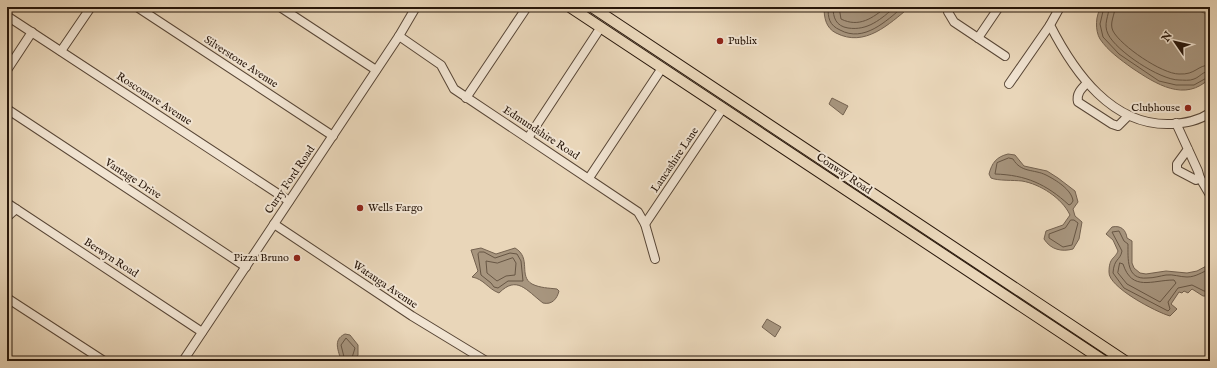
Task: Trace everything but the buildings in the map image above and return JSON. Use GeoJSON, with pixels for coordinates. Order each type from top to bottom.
{"type":"FeatureCollection","features":[{"type":"Feature","properties":{"kind":"main road","name":"Conway Road"},"geometry":{"type":"LineString","coordinates":[[570,7],[1104,361]]}},
{"type":"Feature","properties":{"kind":"main road","name":"Conway Road"},"geometry":{"type":"LineString","coordinates":[[592,7],[1125,361]]}},
{"type":"Feature","properties":{"kind":"main road"},"geometry":{"type":"LineString","coordinates":[[629,45],[653,56],[667,57]]}},
{"type":"Feature","properties":{"kind":"main road"},"geometry":{"type":"LineString","coordinates":[[662,68],[674,68],[689,72]]}},
{"type":"Feature","properties":{"kind":"main road"},"geometry":{"type":"LineString","coordinates":[[760,133],[768,133],[798,144]]}},
{"type":"Feature","properties":{"kind":"main road"},"geometry":{"type":"LineString","coordinates":[[1033,314],[1046,314],[1069,324]]}},
{"type":"Feature","properties":{"kind":"street"},"geometry":{"type":"LineString","coordinates":[[61,51],[91,7]]}},
{"type":"Feature","properties":{"kind":"street","name":"Silverstone Avenue"},"geometry":{"type":"LineString","coordinates":[[136,7],[333,136]]}},
{"type":"Feature","properties":{"kind":"street"},"geometry":{"type":"LineString","coordinates":[[280,7],[376,70]]}},
{"type":"Feature","properties":{"kind":"street"},"geometry":{"type":"LineString","coordinates":[[466,98],[527,7]]}},
{"type":"Feature","properties":{"kind":"street"},"geometry":{"type":"LineString","coordinates":[[948,7],[948,12],[954,22],[1005,56]]}},
{"type":"Feature","properties":{"kind":"street"},"geometry":{"type":"LineString","coordinates":[[978,38],[999,7]]}},
{"type":"Feature","properties":{"kind":"street"},"geometry":{"type":"LineString","coordinates":[[1009,84],[1050,25],[1060,7]]}},
{"type":"Feature","properties":{"kind":"street","name":"Curry Ford Road"},"geometry":{"type":"LineString","coordinates":[[183,361],[417,8]]}},
{"type":"Feature","properties":{"kind":"street","name":"Roscomare Avenue"},"geometry":{"type":"LineString","coordinates":[[7,16],[289,201]]}},
{"type":"Feature","properties":{"kind":"street"},"geometry":{"type":"LineString","coordinates":[[1050,25],[1065,52],[1087,83],[1107,102],[1128,116],[1162,124],[1187,123],[1210,114]]}},
{"type":"Feature","properties":{"kind":"street"},"geometry":{"type":"LineString","coordinates":[[528,138],[601,27]]}},
{"type":"Feature","properties":{"kind":"street"},"geometry":{"type":"LineString","coordinates":[[7,70],[32,32]]}},
{"type":"Feature","properties":{"kind":"street","name":"Edmundshire Road"},"geometry":{"type":"LineString","coordinates":[[399,36],[441,65],[454,89],[466,98],[638,212],[645,224],[655,259]]}},
{"type":"Feature","properties":{"kind":"street"},"geometry":{"type":"LineString","coordinates":[[588,178],[662,68]]}},
{"type":"Feature","properties":{"kind":"street"},"geometry":{"type":"LineString","coordinates":[[1087,83],[1080,91],[1077,98],[1078,102],[1112,124],[1118,126],[1128,116]]}},
{"type":"Feature","properties":{"kind":"street","name":"Lancashire Lane"},"geometry":{"type":"LineString","coordinates":[[645,224],[723,108]]}},
{"type":"Feature","properties":{"kind":"street","name":"Vantage Drive"},"geometry":{"type":"LineString","coordinates":[[7,109],[246,266]]}},
{"type":"Feature","properties":{"kind":"street"},"geometry":{"type":"LineString","coordinates":[[1176,123],[1200,178],[1210,195]]}},
{"type":"Feature","properties":{"kind":"street"},"geometry":{"type":"LineString","coordinates":[[1188,149],[1177,164],[1177,170],[1196,180],[1200,178]]}},
{"type":"Feature","properties":{"kind":"street"},"geometry":{"type":"LineString","coordinates":[[864,202],[870,191]]}},
{"type":"Feature","properties":{"kind":"street","name":"Berwyn Road"},"geometry":{"type":"LineString","coordinates":[[7,203],[202,332]]}},
{"type":"Feature","properties":{"kind":"street"},"geometry":{"type":"LineString","coordinates":[[7,217],[16,209]]}},
{"type":"Feature","properties":{"kind":"street","name":"Watauga Avenue"},"geometry":{"type":"LineString","coordinates":[[274,224],[417,319],[454,340],[486,361]]}},
{"type":"Feature","properties":{"kind":"street"},"geometry":{"type":"LineString","coordinates":[[7,298],[104,361]]}},
{"type":"Feature","properties":{"kind":"water"},"geometry":{"type":"Polygon","coordinates":[[[824,7],[910,7],[885,27],[867,36],[857,38],[847,37],[833,31],[825,19],[824,7]]]}},
{"type":"Feature","properties":{"kind":"water"},"geometry":{"type":"Polygon","coordinates":[[[1102,7],[1192,7],[1210,16],[1210,78],[1191,89],[1181,90],[1161,85],[1132,68],[1111,51],[1098,36],[1096,23],[1098,14],[1102,7]]]}},
{"type":"Feature","properties":{"kind":"water"},"geometry":{"type":"Polygon","coordinates":[[[832,98],[848,106],[843,115],[829,104],[832,98]]]}},
{"type":"Feature","properties":{"kind":"water"},"geometry":{"type":"Polygon","coordinates":[[[1008,154],[1015,155],[1024,166],[1047,171],[1075,191],[1078,202],[1073,209],[1075,216],[1082,222],[1079,239],[1073,249],[1061,250],[1053,248],[1044,239],[1046,231],[1063,225],[1070,215],[1062,203],[1050,193],[1036,185],[1022,181],[991,178],[989,174],[993,164],[1000,157],[1008,154]]]}},
{"type":"Feature","properties":{"kind":"water"},"geometry":{"type":"Polygon","coordinates":[[[1112,227],[1120,227],[1126,233],[1127,238],[1132,241],[1132,263],[1134,268],[1140,273],[1146,274],[1166,271],[1187,273],[1197,271],[1210,264],[1210,292],[1208,296],[1203,296],[1192,289],[1188,293],[1184,291],[1182,293],[1179,292],[1171,304],[1177,309],[1170,316],[1154,310],[1124,291],[1116,285],[1109,272],[1111,261],[1118,251],[1113,240],[1106,234],[1112,227]]]}},
{"type":"Feature","properties":{"kind":"water"},"geometry":{"type":"Polygon","coordinates":[[[481,248],[496,254],[515,248],[523,257],[528,281],[544,288],[557,289],[559,291],[557,297],[549,303],[543,303],[526,289],[516,285],[511,285],[499,293],[480,280],[472,277],[478,271],[471,250],[481,248]]]}},
{"type":"Feature","properties":{"kind":"water"},"geometry":{"type":"Polygon","coordinates":[[[767,319],[781,327],[775,337],[762,327],[767,319]]]}},
{"type":"Feature","properties":{"kind":"water"},"geometry":{"type":"Polygon","coordinates":[[[345,334],[350,335],[358,345],[358,355],[355,361],[341,361],[337,343],[341,336],[345,334]]]}},
{"type":"Feature","properties":{"kind":"place","name":"Publix"},"geometry":{"type":"Point","coordinates":[720,41]}},
{"type":"Feature","properties":{"kind":"place","name":"Clubhouse"},"geometry":{"type":"Point","coordinates":[1188,108]}},
{"type":"Feature","properties":{"kind":"place","name":"Wells Fargo"},"geometry":{"type":"Point","coordinates":[360,208]}},
{"type":"Feature","properties":{"kind":"place","name":"Pizza Bruno"},"geometry":{"type":"Point","coordinates":[297,258]}}]}
